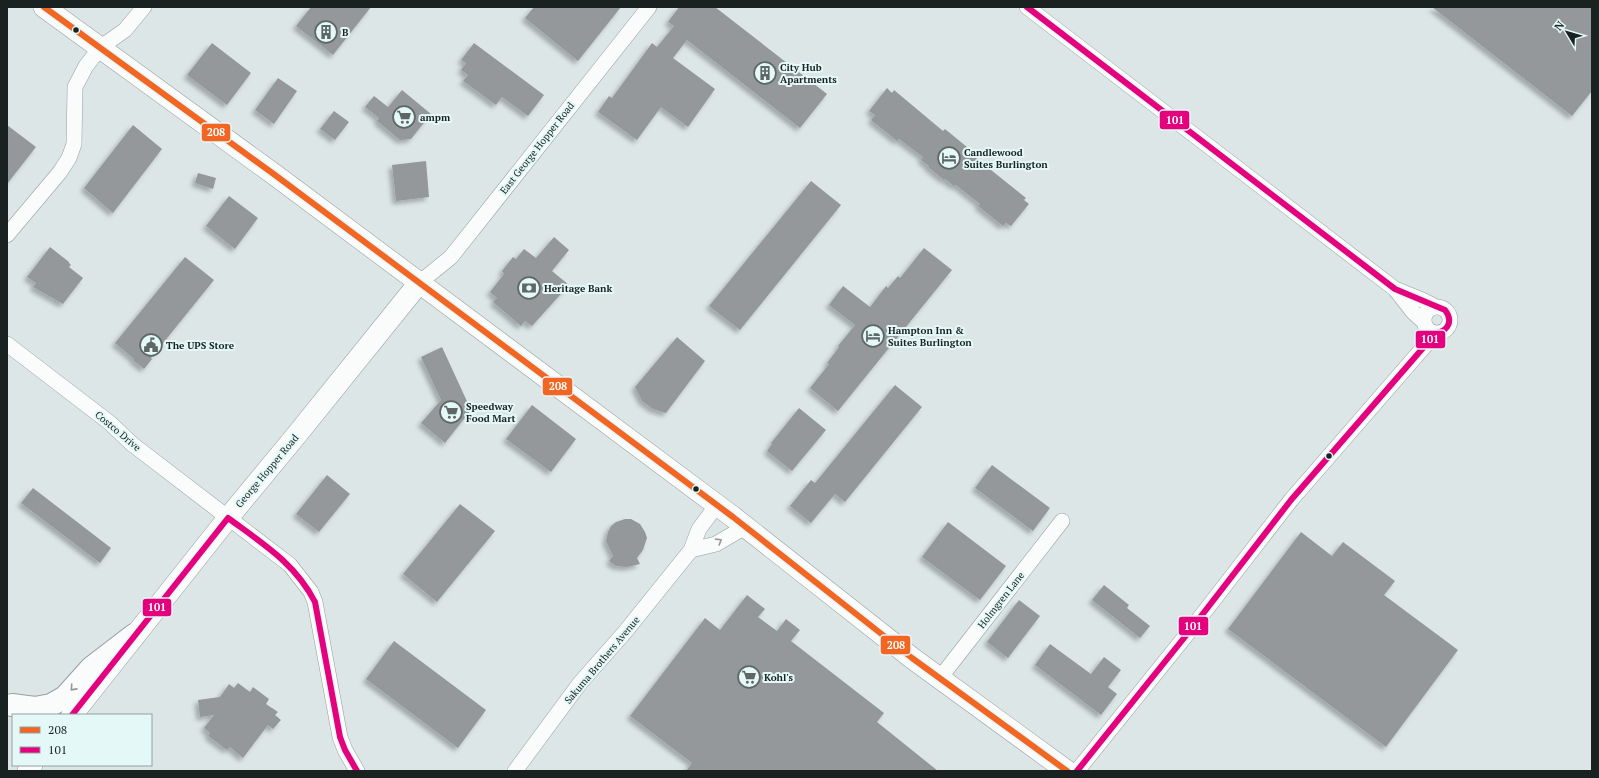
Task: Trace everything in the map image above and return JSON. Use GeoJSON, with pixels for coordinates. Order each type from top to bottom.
{"type":"FeatureCollection","features":[{"type":"Feature","properties":{"kind":"highway"},"geometry":{"type":"LineString","coordinates":[[13,707],[35,708],[51,705],[65,697],[91,668],[134,635]]}},
{"type":"Feature","properties":{"kind":"main road"},"geometry":{"type":"LineString","coordinates":[[44,7],[101,47],[419,283],[745,527],[940,678],[1067,771]]}},
{"type":"Feature","properties":{"kind":"main road","name":"George Hopper Road"},"geometry":{"type":"LineString","coordinates":[[73,714],[134,635],[228,518],[300,432],[419,283]]}},
{"type":"Feature","properties":{"kind":"street"},"geometry":{"type":"LineString","coordinates":[[7,235],[60,172],[69,158],[74,144],[75,87],[86,66],[101,47],[124,30],[144,7]]}},
{"type":"Feature","properties":{"kind":"street","name":"East George Hopper Road"},"geometry":{"type":"LineString","coordinates":[[419,283],[450,258],[649,7]]}},
{"type":"Feature","properties":{"kind":"street"},"geometry":{"type":"LineString","coordinates":[[1027,7],[1395,289],[1413,312],[1428,327],[1444,332],[1448,328],[1451,318],[1445,310],[1395,289]]}},
{"type":"Feature","properties":{"kind":"street"},"geometry":{"type":"LineString","coordinates":[[1077,771],[1188,633],[1291,500],[1407,367],[1428,327],[1424,317],[1427,312],[1436,307]]}},
{"type":"Feature","properties":{"kind":"street","name":"Costco Drive"},"geometry":{"type":"LineString","coordinates":[[7,344],[110,423],[132,444],[290,565],[311,592],[315,602],[340,737],[345,750],[357,771]]}},
{"type":"Feature","properties":{"kind":"street","name":"Sakuma Brothers Avenue"},"geometry":{"type":"LineString","coordinates":[[515,771],[580,683],[626,632],[691,550],[699,529],[717,506]]}},
{"type":"Feature","properties":{"kind":"street","name":"Holmgren Lane"},"geometry":{"type":"LineString","coordinates":[[940,678],[1062,521]]}},
{"type":"Feature","properties":{"kind":"street"},"geometry":{"type":"LineString","coordinates":[[691,550],[716,544],[745,527]]}},
{"type":"Feature","properties":{"kind":"building","name":"B"},"geometry":{"type":"Polygon","coordinates":[[[311,7],[371,7],[333,55],[296,26],[311,7]]]}},
{"type":"Feature","properties":{"kind":"building"},"geometry":{"type":"Polygon","coordinates":[[[534,7],[621,7],[578,61],[525,18],[534,7]]]}},
{"type":"Feature","properties":{"kind":"building"},"geometry":{"type":"Polygon","coordinates":[[[679,7],[715,7],[827,94],[800,128],[687,40],[673,58],[715,89],[688,127],[661,107],[637,140],[598,112],[609,96],[612,98],[652,43],[657,47],[674,26],[668,22],[679,7]]]}},
{"type":"Feature","properties":{"kind":"building"},"geometry":{"type":"Polygon","coordinates":[[[1432,7],[1592,7],[1592,91],[1572,116],[1432,7]]]}},
{"type":"Feature","properties":{"kind":"building"},"geometry":{"type":"Polygon","coordinates":[[[212,43],[251,73],[227,105],[187,75],[212,43]]]}},
{"type":"Feature","properties":{"kind":"building"},"geometry":{"type":"Polygon","coordinates":[[[474,43],[544,95],[528,116],[502,97],[496,105],[463,81],[468,75],[461,70],[466,63],[461,60],[474,43]]]}},
{"type":"Feature","properties":{"kind":"building"},"geometry":{"type":"Polygon","coordinates":[[[278,78],[297,91],[274,124],[255,110],[278,78]]]}},
{"type":"Feature","properties":{"kind":"building","name":"Candlewood Suites Burlington"},"geometry":{"type":"Polygon","coordinates":[[[887,88],[892,93],[894,90],[943,131],[945,129],[978,156],[976,158],[1026,198],[1024,200],[1029,204],[1011,226],[1006,223],[1003,226],[978,206],[980,204],[956,185],[954,186],[945,179],[944,180],[928,167],[929,166],[921,160],[923,157],[899,139],[897,141],[871,120],[875,115],[869,111],[887,88]]]}},
{"type":"Feature","properties":{"kind":"building","name":"ampm"},"geometry":{"type":"Polygon","coordinates":[[[402,90],[431,114],[411,139],[400,140],[377,121],[379,118],[365,107],[374,96],[388,107],[402,90]]]}},
{"type":"Feature","properties":{"kind":"building"},"geometry":{"type":"Polygon","coordinates":[[[334,111],[349,122],[335,140],[320,129],[334,111]]]}},
{"type":"Feature","properties":{"kind":"building"},"geometry":{"type":"Polygon","coordinates":[[[7,125],[36,147],[7,184],[7,125]]]}},
{"type":"Feature","properties":{"kind":"building"},"geometry":{"type":"Polygon","coordinates":[[[133,125],[162,149],[113,213],[84,188],[133,125]]]}},
{"type":"Feature","properties":{"kind":"building"},"geometry":{"type":"Polygon","coordinates":[[[426,161],[429,197],[396,201],[392,165],[426,161]]]}},
{"type":"Feature","properties":{"kind":"building"},"geometry":{"type":"Polygon","coordinates":[[[198,173],[216,178],[213,189],[195,183],[198,173]]]}},
{"type":"Feature","properties":{"kind":"building"},"geometry":{"type":"Polygon","coordinates":[[[811,181],[841,205],[740,330],[709,306],[811,181]]]}},
{"type":"Feature","properties":{"kind":"building"},"geometry":{"type":"Polygon","coordinates":[[[229,196],[258,218],[235,249],[206,226],[229,196]]]}},
{"type":"Feature","properties":{"kind":"building","name":"Heritage Bank"},"geometry":{"type":"Polygon","coordinates":[[[554,237],[569,250],[552,271],[569,285],[532,326],[525,321],[521,326],[493,302],[497,298],[490,292],[504,274],[502,271],[513,257],[516,259],[524,249],[536,258],[554,237]]]}},
{"type":"Feature","properties":{"kind":"building"},"geometry":{"type":"Polygon","coordinates":[[[50,247],[69,262],[71,265],[69,267],[83,278],[63,304],[33,287],[36,283],[27,277],[50,247]]]}},
{"type":"Feature","properties":{"kind":"building","name":"Hampton Inn & Suites Burlington"},"geometry":{"type":"Polygon","coordinates":[[[924,248],[952,270],[838,411],[810,388],[829,364],[827,363],[839,347],[838,346],[855,325],[829,305],[843,286],[870,307],[886,286],[888,288],[898,276],[900,278],[924,248]]]}},
{"type":"Feature","properties":{"kind":"building"},"geometry":{"type":"Polygon","coordinates":[[[185,257],[214,280],[151,358],[152,359],[144,369],[115,343],[185,257]]]}},
{"type":"Feature","properties":{"kind":"building"},"geometry":{"type":"Polygon","coordinates":[[[677,337],[705,361],[666,413],[653,409],[642,401],[635,387],[677,337]]]}},
{"type":"Feature","properties":{"kind":"building"},"geometry":{"type":"Polygon","coordinates":[[[442,347],[471,410],[445,443],[421,423],[441,400],[421,357],[442,347]]]}},
{"type":"Feature","properties":{"kind":"building"},"geometry":{"type":"Polygon","coordinates":[[[895,385],[922,407],[845,502],[835,494],[811,523],[790,506],[811,480],[815,483],[895,385]]]}},
{"type":"Feature","properties":{"kind":"building"},"geometry":{"type":"Polygon","coordinates":[[[532,405],[576,439],[551,472],[506,439],[532,405]]]}},
{"type":"Feature","properties":{"kind":"building"},"geometry":{"type":"Polygon","coordinates":[[[799,408],[826,430],[792,471],[767,451],[772,444],[771,443],[799,408]]]}},
{"type":"Feature","properties":{"kind":"building"},"geometry":{"type":"Polygon","coordinates":[[[992,465],[1050,508],[1033,531],[975,488],[992,465]]]}},
{"type":"Feature","properties":{"kind":"building"},"geometry":{"type":"Polygon","coordinates":[[[327,475],[350,494],[319,532],[296,514],[327,475]]]}},
{"type":"Feature","properties":{"kind":"building"},"geometry":{"type":"Polygon","coordinates":[[[33,488],[111,548],[100,563],[21,503],[33,488]]]}},
{"type":"Feature","properties":{"kind":"building"},"geometry":{"type":"Polygon","coordinates":[[[460,504],[495,531],[437,602],[403,574],[460,504]]]}},
{"type":"Feature","properties":{"kind":"building"},"geometry":{"type":"Polygon","coordinates":[[[631,519],[640,524],[647,538],[643,550],[637,558],[640,564],[627,567],[616,566],[609,561],[613,556],[606,541],[611,526],[616,522],[631,519]]]}},
{"type":"Feature","properties":{"kind":"building"},"geometry":{"type":"Polygon","coordinates":[[[948,522],[1006,566],[980,600],[922,557],[948,522]]]}},
{"type":"Feature","properties":{"kind":"building"},"geometry":{"type":"Polygon","coordinates":[[[1301,532],[1332,556],[1343,542],[1395,581],[1384,595],[1458,650],[1386,747],[1228,629],[1301,532]]]}},
{"type":"Feature","properties":{"kind":"building"},"geometry":{"type":"Polygon","coordinates":[[[1104,585],[1129,605],[1127,608],[1150,626],[1140,638],[1092,600],[1104,585]]]}},
{"type":"Feature","properties":{"kind":"building","name":"Kohl's"},"geometry":{"type":"Polygon","coordinates":[[[747,595],[765,609],[758,617],[777,631],[786,619],[800,630],[791,641],[884,713],[877,722],[938,771],[686,771],[692,763],[630,716],[705,618],[720,630],[747,595]]]}},
{"type":"Feature","properties":{"kind":"building"},"geometry":{"type":"Polygon","coordinates":[[[1019,600],[1040,616],[1008,658],[987,642],[1019,600]]]}},
{"type":"Feature","properties":{"kind":"building"},"geometry":{"type":"Polygon","coordinates":[[[394,641],[486,710],[458,748],[366,679],[394,641]]]}},
{"type":"Feature","properties":{"kind":"building"},"geometry":{"type":"Polygon","coordinates":[[[1050,644],[1091,674],[1104,657],[1121,670],[1108,687],[1117,694],[1101,715],[1035,665],[1050,644]]]}},
{"type":"Feature","properties":{"kind":"building"},"geometry":{"type":"Polygon","coordinates":[[[238,683],[250,692],[253,687],[269,699],[266,704],[278,712],[275,715],[281,720],[273,729],[268,725],[243,758],[230,747],[227,750],[208,736],[210,733],[204,728],[214,715],[200,717],[198,700],[220,697],[229,684],[234,688],[238,683]]]}},
{"type":"Feature","properties":{"kind":"transit line","name":"208"},"geometry":{"type":"LineString","coordinates":[[44,7],[275,175],[733,517],[912,658],[1067,771]]}},
{"type":"Feature","properties":{"kind":"transit line","name":"101"},"geometry":{"type":"LineString","coordinates":[[1027,7],[1395,289],[1445,310],[1449,318],[1447,327],[1436,333],[1291,500],[1188,633],[1077,771]]}},
{"type":"Feature","properties":{"kind":"transit line","name":"101"},"geometry":{"type":"LineString","coordinates":[[73,714],[228,518],[265,545],[288,565],[307,588],[315,602],[340,737],[345,750],[357,771]]}},
{"type":"Feature","properties":{"kind":"place","name":"B"},"geometry":{"type":"Point","coordinates":[326,32]}},
{"type":"Feature","properties":{"kind":"place","name":"City Hub Apartments"},"geometry":{"type":"Point","coordinates":[765,73]}},
{"type":"Feature","properties":{"kind":"place","name":"ampm"},"geometry":{"type":"Point","coordinates":[404,117]}},
{"type":"Feature","properties":{"kind":"place","name":"Candlewood Suites Burlington"},"geometry":{"type":"Point","coordinates":[949,158]}},
{"type":"Feature","properties":{"kind":"place","name":"Heritage Bank"},"geometry":{"type":"Point","coordinates":[529,288]}},
{"type":"Feature","properties":{"kind":"place","name":"Hampton Inn & Suites Burlington"},"geometry":{"type":"Point","coordinates":[873,336]}},
{"type":"Feature","properties":{"kind":"place","name":"The UPS Store"},"geometry":{"type":"Point","coordinates":[151,345]}},
{"type":"Feature","properties":{"kind":"place","name":"Speedway Food Mart"},"geometry":{"type":"Point","coordinates":[451,412]}},
{"type":"Feature","properties":{"kind":"place","name":"Kohl's"},"geometry":{"type":"Point","coordinates":[749,677]}}]}
